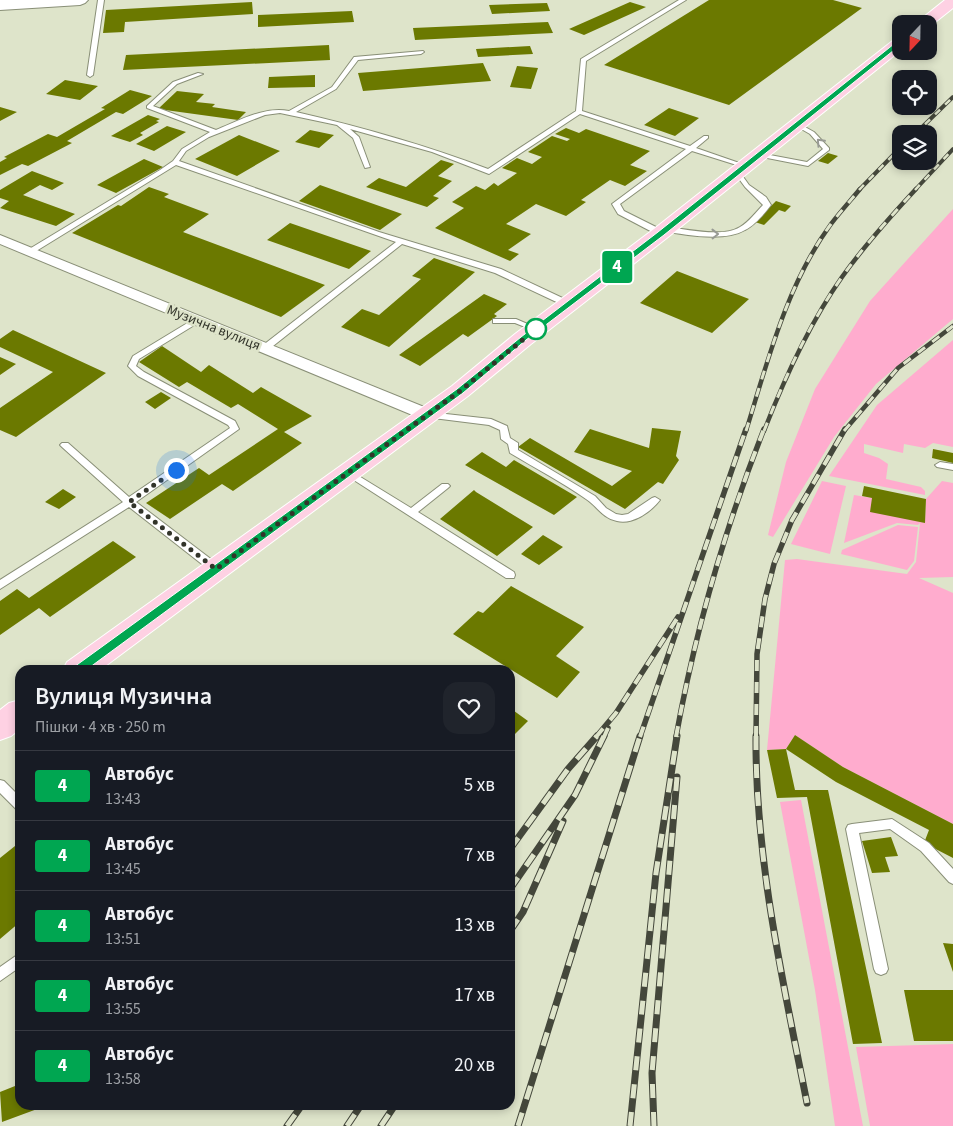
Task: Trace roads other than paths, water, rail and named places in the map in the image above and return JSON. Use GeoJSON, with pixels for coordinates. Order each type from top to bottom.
{"type":"FeatureCollection","features":[{"type":"Feature","properties":{"kind":"main road"},"geometry":{"type":"LineString","coordinates":[[0,5],[80,0]]}},
{"type":"Feature","properties":{"kind":"main road"},"geometry":{"type":"LineString","coordinates":[[935,15],[953,1]]}},
{"type":"Feature","properties":{"kind":"main road"},"geometry":{"type":"LineString","coordinates":[[85,665],[428,414],[535,329],[664,231],[892,49]]}},
{"type":"Feature","properties":{"kind":"main road"},"geometry":{"type":"LineString","coordinates":[[0,727],[15,716]]}},
{"type":"Feature","properties":{"kind":"street","name":"Музична вулиця"},"geometry":{"type":"LineString","coordinates":[[0,239],[428,414]]}},
{"type":"Feature","properties":{"kind":"lane"},"geometry":{"type":"LineString","coordinates":[[90,75],[101,0]]}},
{"type":"Feature","properties":{"kind":"lane"},"geometry":{"type":"LineString","coordinates":[[579,112],[583,60],[683,0]]}},
{"type":"Feature","properties":{"kind":"lane"},"geometry":{"type":"LineString","coordinates":[[290,113],[334,88],[356,58],[421,52]]}},
{"type":"Feature","properties":{"kind":"lane"},"geometry":{"type":"LineString","coordinates":[[200,74],[176,83],[149,107],[215,132]]}},
{"type":"Feature","properties":{"kind":"lane"},"geometry":{"type":"LineString","coordinates":[[30,251],[175,162],[184,150],[215,132],[264,113],[280,111],[339,124],[434,151],[489,172],[579,112]]}},
{"type":"Feature","properties":{"kind":"lane"},"geometry":{"type":"LineString","coordinates":[[579,112],[747,164],[808,164],[827,149],[812,133],[798,125]]}},
{"type":"Feature","properties":{"kind":"lane"},"geometry":{"type":"LineString","coordinates":[[339,124],[356,136],[367,167]]}},
{"type":"Feature","properties":{"kind":"lane"},"geometry":{"type":"LineString","coordinates":[[706,137],[616,204],[621,212],[664,231],[707,234],[730,233],[743,228],[767,205],[747,186],[747,164]]}},
{"type":"Feature","properties":{"kind":"lane"},"geometry":{"type":"LineString","coordinates":[[175,162],[402,242],[498,271],[568,304]]}},
{"type":"Feature","properties":{"kind":"lane"},"geometry":{"type":"LineString","coordinates":[[265,348],[402,242]]}},
{"type":"Feature","properties":{"kind":"lane"},"geometry":{"type":"LineString","coordinates":[[0,585],[129,502],[235,429],[232,423],[141,374],[132,366],[136,358],[197,320]]}},
{"type":"Feature","properties":{"kind":"lane"},"geometry":{"type":"LineString","coordinates":[[496,320],[516,321],[535,329]]}},
{"type":"Feature","properties":{"kind":"lane"},"geometry":{"type":"LineString","coordinates":[[428,414],[491,422],[504,428],[506,438],[513,443],[513,451],[592,498],[597,506],[614,518],[628,518],[655,500]]}},
{"type":"Feature","properties":{"kind":"lane"},"geometry":{"type":"LineString","coordinates":[[65,445],[129,502],[216,569]]}},
{"type":"Feature","properties":{"kind":"lane"},"geometry":{"type":"LineString","coordinates":[[940,465],[953,467]]}},
{"type":"Feature","properties":{"kind":"lane"},"geometry":{"type":"LineString","coordinates":[[349,473],[510,575]]}},
{"type":"Feature","properties":{"kind":"lane"},"geometry":{"type":"LineString","coordinates":[[410,513],[445,486]]}},
{"type":"Feature","properties":{"kind":"lane"},"geometry":{"type":"LineString","coordinates":[[0,785],[15,800]]}},
{"type":"Feature","properties":{"kind":"lane"},"geometry":{"type":"LineString","coordinates":[[881,969],[852,829],[892,824],[925,847],[953,878]]}},
{"type":"Feature","properties":{"kind":"lane"},"geometry":{"type":"LineString","coordinates":[[0,976],[15,963]]}},
{"type":"Feature","properties":{"kind":"railway"},"geometry":{"type":"LineString","coordinates":[[924,125],[953,97]]}},
{"type":"Feature","properties":{"kind":"railway"},"geometry":{"type":"LineString","coordinates":[[915,190],[953,149]]}},
{"type":"Feature","properties":{"kind":"railway"},"geometry":{"type":"LineString","coordinates":[[859,190],[892,156]]}},
{"type":"Feature","properties":{"kind":"railway"},"geometry":{"type":"LineString","coordinates":[[746,431],[780,323],[802,272],[831,224],[860,189]]}},
{"type":"Feature","properties":{"kind":"railway"},"geometry":{"type":"LineString","coordinates":[[764,431],[799,351],[830,295],[850,265],[916,189]]}},
{"type":"Feature","properties":{"kind":"railway"},"geometry":{"type":"LineString","coordinates":[[844,431],[898,368],[953,326]]}},
{"type":"Feature","properties":{"kind":"railway"},"geometry":{"type":"LineString","coordinates":[[640,737],[746,429]]}},
{"type":"Feature","properties":{"kind":"railway"},"geometry":{"type":"LineString","coordinates":[[676,737],[692,658],[712,581],[736,504],[764,429]]}},
{"type":"Feature","properties":{"kind":"railway"},"geometry":{"type":"LineString","coordinates":[[756,736],[757,654],[765,599],[774,564],[792,520],[845,429]]}},
{"type":"Feature","properties":{"kind":"railway"},"geometry":{"type":"LineString","coordinates":[[596,737],[616,713],[678,617]]}},
{"type":"Feature","properties":{"kind":"railway"},"geometry":{"type":"LineString","coordinates":[[604,737],[608,728]]}},
{"type":"Feature","properties":{"kind":"railway"},"geometry":{"type":"LineString","coordinates":[[515,842],[568,769],[597,736]]}},
{"type":"Feature","properties":{"kind":"railway"},"geometry":{"type":"LineString","coordinates":[[515,882],[575,795],[604,736]]}},
{"type":"Feature","properties":{"kind":"railway"},"geometry":{"type":"LineString","coordinates":[[518,1126],[640,736]]}},
{"type":"Feature","properties":{"kind":"railway"},"geometry":{"type":"LineString","coordinates":[[630,1126],[656,873],[677,736]]}},
{"type":"Feature","properties":{"kind":"railway"},"geometry":{"type":"LineString","coordinates":[[756,736],[760,828],[765,874],[780,966],[807,1103]]}},
{"type":"Feature","properties":{"kind":"railway"},"geometry":{"type":"LineString","coordinates":[[654,1126],[652,1073],[677,777]]}},
{"type":"Feature","properties":{"kind":"railway"},"geometry":{"type":"LineString","coordinates":[[515,924],[523,912],[563,821]]}},
{"type":"Feature","properties":{"kind":"railway"},"geometry":{"type":"LineString","coordinates":[[287,1126],[298,1110]]}},
{"type":"Feature","properties":{"kind":"railway"},"geometry":{"type":"LineString","coordinates":[[347,1126],[358,1110]]}},
{"type":"Feature","properties":{"kind":"railway"},"geometry":{"type":"LineString","coordinates":[[381,1126],[392,1110]]}}]}
